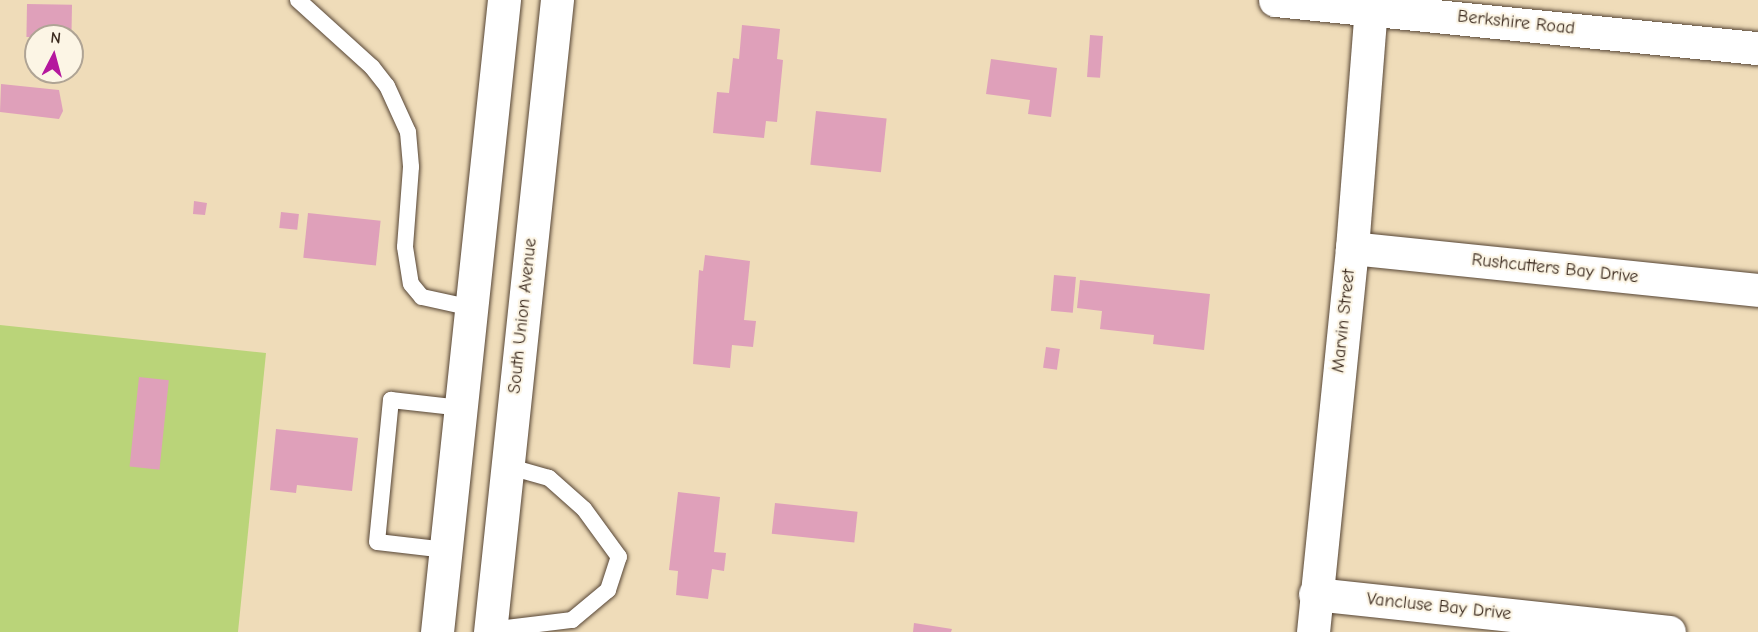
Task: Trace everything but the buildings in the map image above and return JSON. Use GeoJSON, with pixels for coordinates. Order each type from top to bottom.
{"type":"FeatureCollection","features":[{"type":"Feature","properties":{"kind":"street"},"geometry":{"type":"LineString","coordinates":[[437,632],[504,0]]}},
{"type":"Feature","properties":{"kind":"street","name":"South Union Avenue"},"geometry":{"type":"LineString","coordinates":[[490,631],[557,0]]}},
{"type":"Feature","properties":{"kind":"street","name":"Berkshire Road"},"geometry":{"type":"LineString","coordinates":[[1275,0],[1758,48]]}},
{"type":"Feature","properties":{"kind":"street","name":"Marvin Street"},"geometry":{"type":"LineString","coordinates":[[1313,632],[1352,248],[1371,9]]}},
{"type":"Feature","properties":{"kind":"street","name":"Rushcutters Bay Drive"},"geometry":{"type":"LineString","coordinates":[[1352,248],[1758,290]]}},
{"type":"Feature","properties":{"kind":"street","name":"Vancluse Bay Drive"},"geometry":{"type":"LineString","coordinates":[[1316,594],[1669,632]]}},
{"type":"Feature","properties":{"kind":"lane"},"geometry":{"type":"LineString","coordinates":[[298,0],[372,67],[387,86],[408,132],[411,167],[405,248],[411,284],[422,297],[472,308]]}},
{"type":"Feature","properties":{"kind":"lane"},"geometry":{"type":"LineString","coordinates":[[446,550],[377,542],[391,400],[461,408]]}},
{"type":"Feature","properties":{"kind":"lane"},"geometry":{"type":"LineString","coordinates":[[490,631],[572,620],[608,590],[619,557],[584,509],[549,478],[507,466]]}},
{"type":"Feature","properties":{"kind":"green space"},"geometry":{"type":"Polygon","coordinates":[[[0,325],[266,353],[238,632],[0,632],[0,325]]]}}]}
